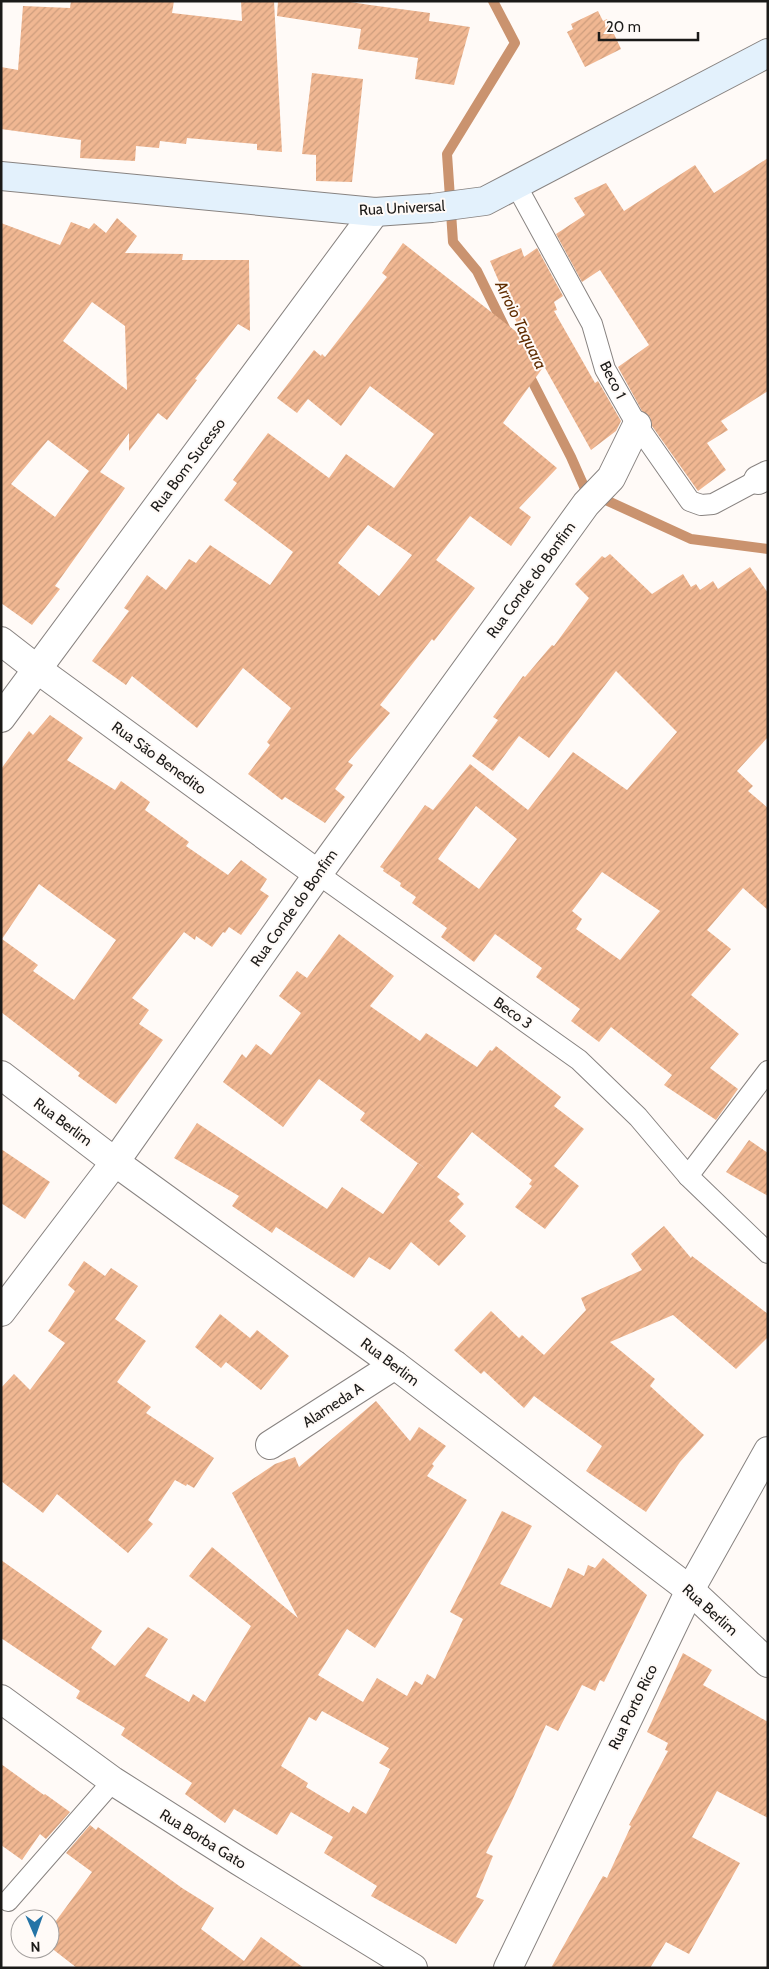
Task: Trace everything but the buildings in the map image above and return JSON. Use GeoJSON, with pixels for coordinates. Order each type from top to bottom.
{"type":"FeatureCollection","features":[{"type":"Feature","properties":{"kind":"street","name":"Rua Universal"},"geometry":{"type":"LineString","coordinates":[[1,176],[375,212],[432,208],[485,201],[768,53]]}},
{"type":"Feature","properties":{"kind":"street","name":"Rua Bom Sucesso"},"geometry":{"type":"LineString","coordinates":[[1,718],[375,212]]}},
{"type":"Feature","properties":{"kind":"street","name":"Rua Conde do Bonfim"},"geometry":{"type":"LineString","coordinates":[[1,1312],[115,1162],[318,874],[586,504],[611,478],[637,425]]}},
{"type":"Feature","properties":{"kind":"street","name":"Rua São Benedito"},"geometry":{"type":"LineString","coordinates":[[1,641],[318,874]]}},
{"type":"Feature","properties":{"kind":"street","name":"Rua Berlim"},"geometry":{"type":"LineString","coordinates":[[1,1075],[115,1162],[396,1365],[690,1590],[768,1663]]}},
{"type":"Feature","properties":{"kind":"street","name":"Alameda A"},"geometry":{"type":"LineString","coordinates":[[270,1445],[396,1365]]}},
{"type":"Feature","properties":{"kind":"street","name":"Rua Porto Rico"},"geometry":{"type":"LineString","coordinates":[[508,1968],[690,1590],[768,1451]]}},
{"type":"Feature","properties":{"kind":"street","name":"Rua Borba Gato"},"geometry":{"type":"LineString","coordinates":[[1,1699],[113,1781],[239,1862],[413,1968]]}},
{"type":"Feature","properties":{"kind":"lane","name":"Beco 1"},"geometry":{"type":"LineString","coordinates":[[516,186],[592,324],[606,370],[637,425],[690,501],[701,505],[713,504],[763,478]]}},
{"type":"Feature","properties":{"kind":"lane","name":"Beco 3"},"geometry":{"type":"LineString","coordinates":[[318,874],[579,1060],[638,1117],[688,1176],[768,1252]]}},
{"type":"Feature","properties":{"kind":"lane"},"geometry":{"type":"LineString","coordinates":[[688,1176],[768,1071]]}},
{"type":"Feature","properties":{"kind":"lane"},"geometry":{"type":"LineString","coordinates":[[8,1901],[113,1781]]}},
{"type":"Feature","properties":{"kind":"waterway","name":"Arroio Taquara"},"geometry":{"type":"LineString","coordinates":[[493,1],[515,43],[447,154],[453,242],[477,271],[507,332]]}},
{"type":"Feature","properties":{"kind":"waterway","name":"Arroio Taquara"},"geometry":{"type":"LineString","coordinates":[[527,371],[571,457],[586,491],[691,539],[768,549]]}}]}
